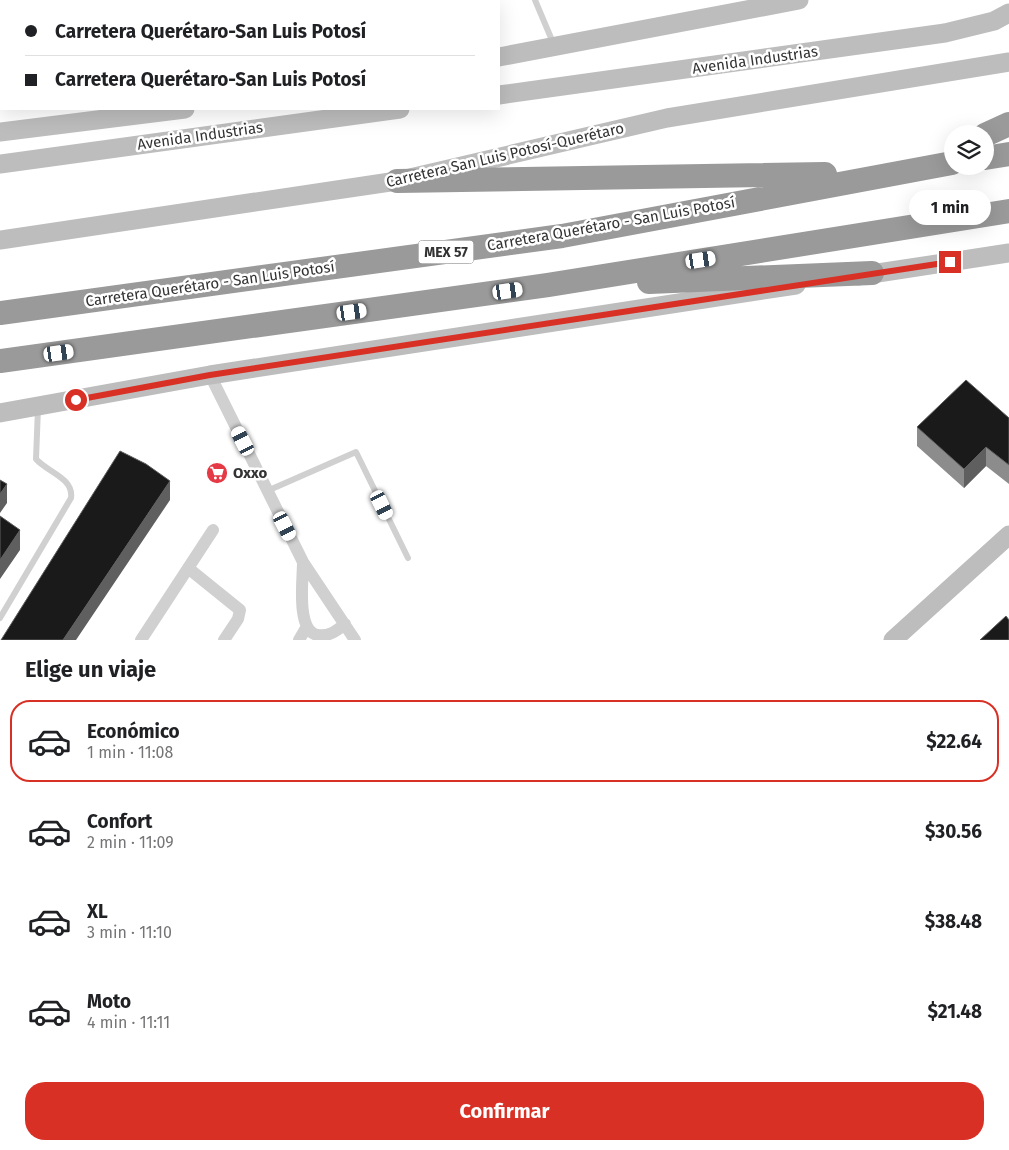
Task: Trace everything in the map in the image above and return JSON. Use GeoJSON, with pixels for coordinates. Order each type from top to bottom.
{"type":"FeatureCollection","features":[{"type":"Feature","properties":{"kind":"highway"},"geometry":{"type":"LineString","coordinates":[[994,131],[1009,124]]}},
{"type":"Feature","properties":{"kind":"highway"},"geometry":{"type":"LineString","coordinates":[[397,181],[899,171],[944,153]]}},
{"type":"Feature","properties":{"kind":"highway"},"geometry":{"type":"LineString","coordinates":[[994,156],[1009,154]]}},
{"type":"Feature","properties":{"kind":"highway","name":"Carretera Querétaro - San Luis Potosí"},"geometry":{"type":"LineString","coordinates":[[0,313],[562,236],[944,163]]}},
{"type":"Feature","properties":{"kind":"highway"},"geometry":{"type":"LineString","coordinates":[[0,362],[548,285],[1009,211]]}},
{"type":"Feature","properties":{"kind":"highway"},"geometry":{"type":"LineString","coordinates":[[548,285],[872,274]]}},
{"type":"Feature","properties":{"kind":"main road"},"geometry":{"type":"LineString","coordinates":[[500,55],[555,47],[799,0]]}},
{"type":"Feature","properties":{"kind":"main road","name":"Avenida Industrias"},"geometry":{"type":"LineString","coordinates":[[500,95],[945,33],[994,21],[1009,13]]}},
{"type":"Feature","properties":{"kind":"main road","name":"Carretera San Luis Potosí-Querétaro"},"geometry":{"type":"LineString","coordinates":[[0,240],[397,181],[667,118],[1009,62]]}},
{"type":"Feature","properties":{"kind":"main road","name":"Avenida Industrias"},"geometry":{"type":"LineString","coordinates":[[0,132],[176,110]]}},
{"type":"Feature","properties":{"kind":"main road","name":"Avenida Industrias"},"geometry":{"type":"LineString","coordinates":[[0,164],[393,110]]}},
{"type":"Feature","properties":{"kind":"main road"},"geometry":{"type":"LineString","coordinates":[[0,413],[210,375],[1009,252]]}},
{"type":"Feature","properties":{"kind":"main road"},"geometry":{"type":"LineString","coordinates":[[893,640],[1009,535]]}},
{"type":"Feature","properties":{"kind":"street"},"geometry":{"type":"LineString","coordinates":[[210,375],[303,562],[355,640]]}},
{"type":"Feature","properties":{"kind":"street"},"geometry":{"type":"LineString","coordinates":[[140,640],[213,530]]}},
{"type":"Feature","properties":{"kind":"street"},"geometry":{"type":"LineString","coordinates":[[303,562],[302,612],[306,628],[313,634],[323,638],[336,632],[345,624]]}},
{"type":"Feature","properties":{"kind":"street"},"geometry":{"type":"LineString","coordinates":[[188,568],[240,610],[238,619],[224,640]]}},
{"type":"Feature","properties":{"kind":"street"},"geometry":{"type":"LineString","coordinates":[[299,640],[306,628]]}},
{"type":"Feature","properties":{"kind":"lane"},"geometry":{"type":"LineString","coordinates":[[535,0],[555,47]]}},
{"type":"Feature","properties":{"kind":"lane"},"geometry":{"type":"LineString","coordinates":[[0,618],[71,498],[71,489],[67,482],[42,466],[36,459],[38,407]]}},
{"type":"Feature","properties":{"kind":"lane"},"geometry":{"type":"LineString","coordinates":[[268,491],[356,452],[408,558]]}},
{"type":"Feature","properties":{"kind":"building"},"geometry":{"type":"Polygon","coordinates":[[[966,380],[1009,418],[1009,465],[986,447],[964,469],[917,427],[966,380]]]}},
{"type":"Feature","properties":{"kind":"building"},"geometry":{"type":"Polygon","coordinates":[[[120,451],[146,464],[170,481],[63,640],[1,640],[120,451]]]}},
{"type":"Feature","properties":{"kind":"building"},"geometry":{"type":"Polygon","coordinates":[[[0,480],[7,484],[0,494],[0,480]]]}},
{"type":"Feature","properties":{"kind":"building"},"geometry":{"type":"Polygon","coordinates":[[[0,516],[20,530],[0,560],[0,516]]]}},
{"type":"Feature","properties":{"kind":"building"},"geometry":{"type":"Polygon","coordinates":[[[1006,616],[1009,620],[1009,640],[980,640],[1006,616]]]}},
{"type":"Feature","properties":{"kind":"place","name":"Oxxo"},"geometry":{"type":"Point","coordinates":[217,473]}},
{"type":"Feature","properties":{"kind":"route"},"geometry":{"type":"LineString","coordinates":[[76,400],[210,375],[950,262]]}}]}
